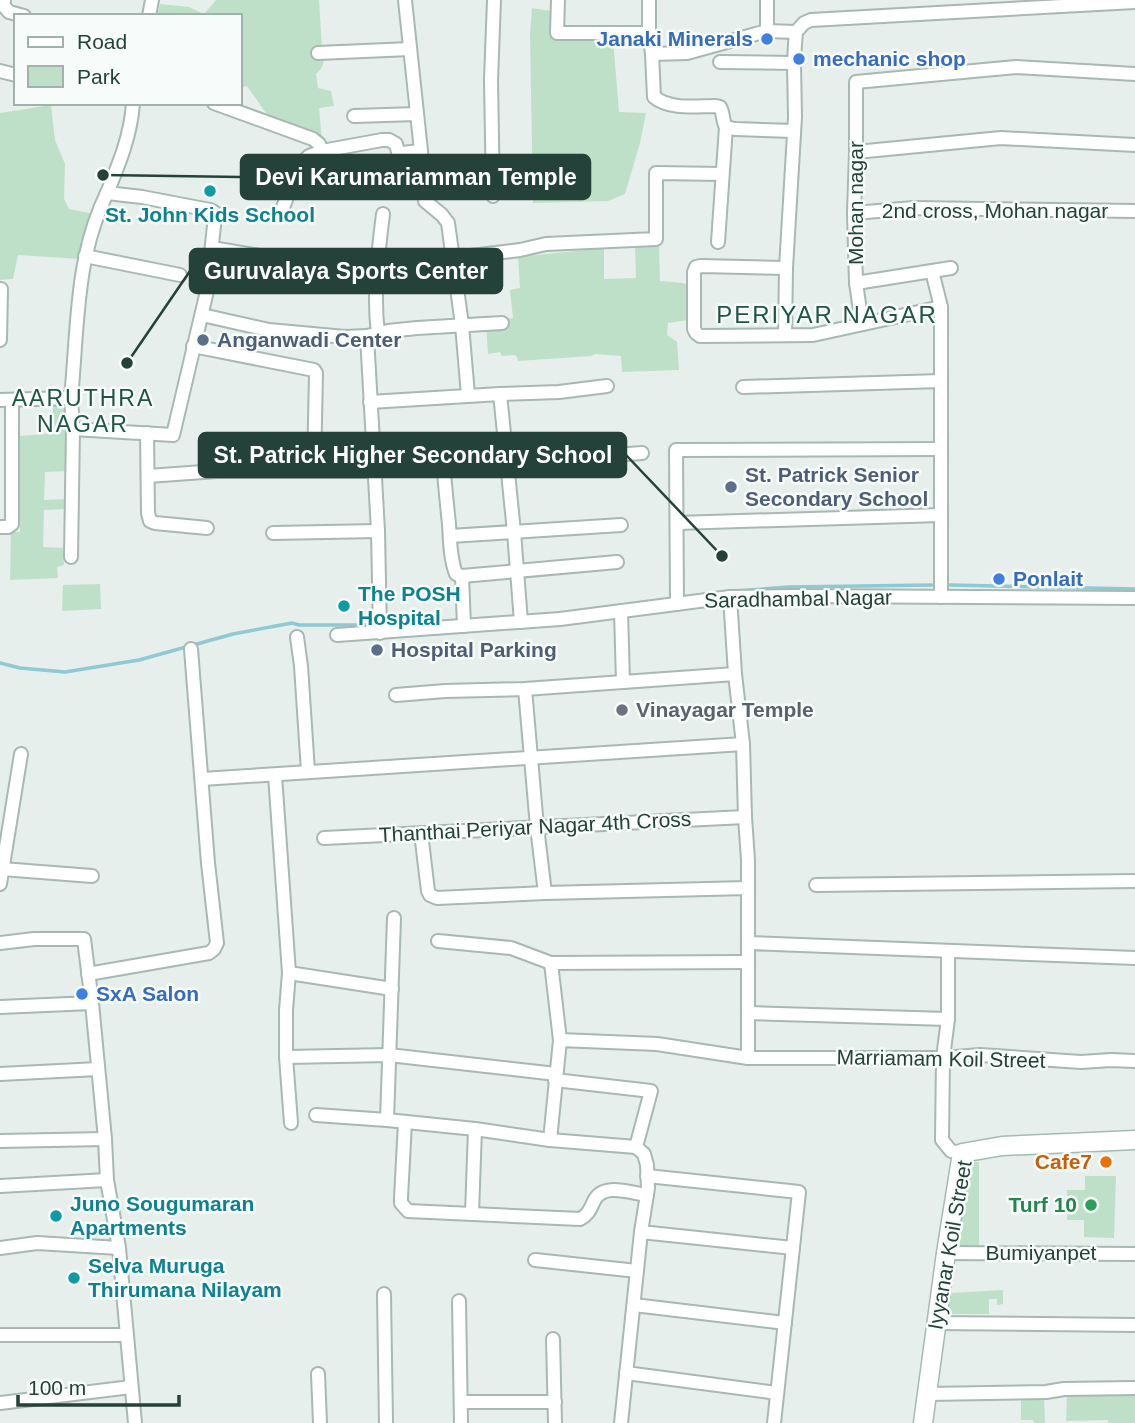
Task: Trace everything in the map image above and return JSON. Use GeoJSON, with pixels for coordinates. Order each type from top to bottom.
{"type":"FeatureCollection","features":[{"type":"Feature","properties":{"kind":"street"},"geometry":{"type":"LineString","coordinates":[[4,0],[9,12],[16,14]]}},
{"type":"Feature","properties":{"kind":"street"},"geometry":{"type":"LineString","coordinates":[[405,0],[425,201],[448,223],[462,325],[468,395]]}},
{"type":"Feature","properties":{"kind":"street"},"geometry":{"type":"LineString","coordinates":[[493,196],[491,80],[494,0]]}},
{"type":"Feature","properties":{"kind":"street"},"geometry":{"type":"LineString","coordinates":[[558,0],[557,33],[649,33]]}},
{"type":"Feature","properties":{"kind":"street"},"geometry":{"type":"LineString","coordinates":[[649,0],[654,97],[658,101],[675,106],[716,106],[720,107],[722,112],[726,127],[718,242]]}},
{"type":"Feature","properties":{"kind":"street"},"geometry":{"type":"LineString","coordinates":[[767,31],[768,0]]}},
{"type":"Feature","properties":{"kind":"street"},"geometry":{"type":"LineString","coordinates":[[652,54],[687,53],[767,31],[800,27],[811,20],[1060,3],[1135,2]]}},
{"type":"Feature","properties":{"kind":"street"},"geometry":{"type":"LineString","coordinates":[[785,335],[794,131],[794,63],[800,27]]}},
{"type":"Feature","properties":{"kind":"street"},"geometry":{"type":"LineString","coordinates":[[318,53],[410,49]]}},
{"type":"Feature","properties":{"kind":"street"},"geometry":{"type":"LineString","coordinates":[[720,62],[794,63]]}},
{"type":"Feature","properties":{"kind":"street","name":"Mohan nagar"},"geometry":{"type":"LineString","coordinates":[[862,324],[856,283],[854,213],[856,82],[1016,67],[1135,74]]}},
{"type":"Feature","properties":{"kind":"street"},"geometry":{"type":"LineString","coordinates":[[71,557],[71,398],[80,283],[94,223],[125,146],[133,105]]}},
{"type":"Feature","properties":{"kind":"street"},"geometry":{"type":"LineString","coordinates":[[220,105],[313,139],[322,152]]}},
{"type":"Feature","properties":{"kind":"street"},"geometry":{"type":"LineString","coordinates":[[354,116],[417,114]]}},
{"type":"Feature","properties":{"kind":"street"},"geometry":{"type":"LineString","coordinates":[[726,127],[794,131]]}},
{"type":"Feature","properties":{"kind":"street"},"geometry":{"type":"LineString","coordinates":[[856,152],[1001,138],[1135,145]]}},
{"type":"Feature","properties":{"kind":"street"},"geometry":{"type":"LineString","coordinates":[[282,210],[299,166],[309,156],[382,140],[396,144],[398,152],[421,151]]}},
{"type":"Feature","properties":{"kind":"street"},"geometry":{"type":"LineString","coordinates":[[453,258],[546,244],[656,239],[656,173],[722,174]]}},
{"type":"Feature","properties":{"kind":"street"},"geometry":{"type":"LineString","coordinates":[[73,429],[173,435],[207,290],[214,212],[142,197],[107,193]]}},
{"type":"Feature","properties":{"kind":"street","name":"2nd cross, Mohan nagar"},"geometry":{"type":"LineString","coordinates":[[854,213],[914,208],[1135,211]]}},
{"type":"Feature","properties":{"kind":"street"},"geometry":{"type":"LineString","coordinates":[[380,633],[378,531],[370,402],[375,287],[383,214]]}},
{"type":"Feature","properties":{"kind":"street"},"geometry":{"type":"LineString","coordinates":[[212,248],[339,269]]}},
{"type":"Feature","properties":{"kind":"street"},"geometry":{"type":"LineString","coordinates":[[85,256],[180,275]]}},
{"type":"Feature","properties":{"kind":"street"},"geometry":{"type":"LineString","coordinates":[[786,268],[696,267],[696,333],[700,336],[813,335],[941,307]]}},
{"type":"Feature","properties":{"kind":"street"},"geometry":{"type":"LineString","coordinates":[[856,283],[951,268]]}},
{"type":"Feature","properties":{"kind":"street"},"geometry":{"type":"LineString","coordinates":[[932,271],[941,307],[941,597]]}},
{"type":"Feature","properties":{"kind":"street"},"geometry":{"type":"LineString","coordinates":[[0,340],[1,289]]}},
{"type":"Feature","properties":{"kind":"street"},"geometry":{"type":"LineString","coordinates":[[202,315],[269,330],[345,337],[398,330],[502,323]]}},
{"type":"Feature","properties":{"kind":"street"},"geometry":{"type":"LineString","coordinates":[[193,346],[314,369],[314,470]]}},
{"type":"Feature","properties":{"kind":"street"},"geometry":{"type":"LineString","coordinates":[[743,387],[941,381]]}},
{"type":"Feature","properties":{"kind":"street"},"geometry":{"type":"LineString","coordinates":[[370,402],[607,386]]}},
{"type":"Feature","properties":{"kind":"street"},"geometry":{"type":"LineString","coordinates":[[500,394],[521,622]]}},
{"type":"Feature","properties":{"kind":"street"},"geometry":{"type":"LineString","coordinates":[[0,527],[12,524],[6,400],[71,398]]}},
{"type":"Feature","properties":{"kind":"street"},"geometry":{"type":"LineString","coordinates":[[147,433],[150,520],[155,523],[207,528]]}},
{"type":"Feature","properties":{"kind":"street"},"geometry":{"type":"LineString","coordinates":[[442,440],[443,470],[456,574],[462,576],[617,562]]}},
{"type":"Feature","properties":{"kind":"street"},"geometry":{"type":"LineString","coordinates":[[677,604],[676,450],[941,449]]}},
{"type":"Feature","properties":{"kind":"street"},"geometry":{"type":"LineString","coordinates":[[443,470],[642,453]]}},
{"type":"Feature","properties":{"kind":"street"},"geometry":{"type":"LineString","coordinates":[[148,476],[217,471],[375,471]]}},
{"type":"Feature","properties":{"kind":"street"},"geometry":{"type":"LineString","coordinates":[[677,523],[941,515]]}},
{"type":"Feature","properties":{"kind":"street"},"geometry":{"type":"LineString","coordinates":[[450,536],[621,525]]}},
{"type":"Feature","properties":{"kind":"street"},"geometry":{"type":"LineString","coordinates":[[273,533],[378,531]]}},
{"type":"Feature","properties":{"kind":"street"},"geometry":{"type":"LineString","coordinates":[[462,576],[464,626]]}},
{"type":"Feature","properties":{"kind":"street"},"geometry":{"type":"LineString","coordinates":[[730,597],[735,674],[744,744],[748,860],[748,1058]]}},
{"type":"Feature","properties":{"kind":"street","name":"Saradhambal Nagar"},"geometry":{"type":"LineString","coordinates":[[337,635],[521,622],[730,597],[1135,598]]}},
{"type":"Feature","properties":{"kind":"street"},"geometry":{"type":"LineString","coordinates":[[621,611],[624,682]]}},
{"type":"Feature","properties":{"kind":"street"},"geometry":{"type":"LineString","coordinates":[[297,637],[308,771]]}},
{"type":"Feature","properties":{"kind":"street"},"geometry":{"type":"LineString","coordinates":[[88,974],[209,953],[217,943],[191,649]]}},
{"type":"Feature","properties":{"kind":"street"},"geometry":{"type":"LineString","coordinates":[[396,695],[735,674]]}},
{"type":"Feature","properties":{"kind":"street"},"geometry":{"type":"LineString","coordinates":[[525,689],[545,893]]}},
{"type":"Feature","properties":{"kind":"street"},"geometry":{"type":"LineString","coordinates":[[202,779],[744,744]]}},
{"type":"Feature","properties":{"kind":"street"},"geometry":{"type":"LineString","coordinates":[[21,754],[6,809],[1,879],[92,876]]}},
{"type":"Feature","properties":{"kind":"street"},"geometry":{"type":"LineString","coordinates":[[275,775],[289,973],[286,1057],[291,1123]]}},
{"type":"Feature","properties":{"kind":"street","name":"Thanthai Periyar Nagar 4th Cross"},"geometry":{"type":"LineString","coordinates":[[324,838],[745,817]]}},
{"type":"Feature","properties":{"kind":"street"},"geometry":{"type":"LineString","coordinates":[[421,833],[428,891],[437,898],[748,888]]}},
{"type":"Feature","properties":{"kind":"street"},"geometry":{"type":"LineString","coordinates":[[816,885],[1135,881]]}},
{"type":"Feature","properties":{"kind":"street"},"geometry":{"type":"LineString","coordinates":[[387,1120],[394,918]]}},
{"type":"Feature","properties":{"kind":"street"},"geometry":{"type":"LineString","coordinates":[[0,943],[34,939],[84,939],[107,1180],[119,1248],[135,1423]]}},
{"type":"Feature","properties":{"kind":"street"},"geometry":{"type":"LineString","coordinates":[[438,941],[511,948],[551,963],[748,962]]}},
{"type":"Feature","properties":{"kind":"street"},"geometry":{"type":"LineString","coordinates":[[748,943],[1135,958]]}},
{"type":"Feature","properties":{"kind":"street"},"geometry":{"type":"LineString","coordinates":[[948,952],[948,1019],[943,1058],[942,1140],[951,1151],[962,1153]]}},
{"type":"Feature","properties":{"kind":"street"},"geometry":{"type":"LineString","coordinates":[[550,1139],[560,1040],[551,963]]}},
{"type":"Feature","properties":{"kind":"street"},"geometry":{"type":"LineString","coordinates":[[289,973],[392,989]]}},
{"type":"Feature","properties":{"kind":"street"},"geometry":{"type":"LineString","coordinates":[[0,1007],[92,1003]]}},
{"type":"Feature","properties":{"kind":"street"},"geometry":{"type":"LineString","coordinates":[[748,1013],[948,1019]]}},
{"type":"Feature","properties":{"kind":"street","name":"Marriamam Koil Street"},"geometry":{"type":"LineString","coordinates":[[560,1040],[657,1044],[748,1058],[943,1058],[980,1055],[1081,1062],[1111,1059],[1135,1061]]}},
{"type":"Feature","properties":{"kind":"street"},"geometry":{"type":"LineString","coordinates":[[286,1057],[389,1055],[650,1091],[636,1147]]}},
{"type":"Feature","properties":{"kind":"street"},"geometry":{"type":"LineString","coordinates":[[0,1074],[98,1069]]}},
{"type":"Feature","properties":{"kind":"street"},"geometry":{"type":"LineString","coordinates":[[316,1115],[636,1147],[644,1154],[648,1165],[647,1195],[621,1423]]}},
{"type":"Feature","properties":{"kind":"street"},"geometry":{"type":"LineString","coordinates":[[405,1122],[401,1203],[415,1212],[580,1219],[586,1216],[600,1192],[607,1189],[647,1195]]}},
{"type":"Feature","properties":{"kind":"street"},"geometry":{"type":"LineString","coordinates":[[472,1213],[475,1129]]}},
{"type":"Feature","properties":{"kind":"street"},"geometry":{"type":"LineString","coordinates":[[0,1141],[105,1139]]}},
{"type":"Feature","properties":{"kind":"street","name":"Iyyanar Koil Street"},"geometry":{"type":"LineString","coordinates":[[923,1423],[962,1153],[1002,1146],[1135,1140]]}},
{"type":"Feature","properties":{"kind":"street"},"geometry":{"type":"LineString","coordinates":[[648,1176],[799,1192],[774,1423]]}},
{"type":"Feature","properties":{"kind":"street"},"geometry":{"type":"LineString","coordinates":[[0,1186],[107,1180]]}},
{"type":"Feature","properties":{"kind":"street"},"geometry":{"type":"LineString","coordinates":[[641,1232],[793,1248]]}},
{"type":"Feature","properties":{"kind":"street"},"geometry":{"type":"LineString","coordinates":[[0,1248],[37,1243],[119,1248]]}},
{"type":"Feature","properties":{"kind":"street","name":"Bumiyanpet"},"geometry":{"type":"LineString","coordinates":[[946,1253],[1135,1254]]}},
{"type":"Feature","properties":{"kind":"street"},"geometry":{"type":"LineString","coordinates":[[536,1260],[637,1271]]}},
{"type":"Feature","properties":{"kind":"street"},"geometry":{"type":"LineString","coordinates":[[384,1294],[386,1423]]}},
{"type":"Feature","properties":{"kind":"street"},"geometry":{"type":"LineString","coordinates":[[459,1301],[461,1423]]}},
{"type":"Feature","properties":{"kind":"street"},"geometry":{"type":"LineString","coordinates":[[634,1305],[785,1323]]}},
{"type":"Feature","properties":{"kind":"street"},"geometry":{"type":"LineString","coordinates":[[936,1323],[1135,1325]]}},
{"type":"Feature","properties":{"kind":"street"},"geometry":{"type":"LineString","coordinates":[[0,1335],[126,1335]]}},
{"type":"Feature","properties":{"kind":"street"},"geometry":{"type":"LineString","coordinates":[[553,1339],[555,1423]]}},
{"type":"Feature","properties":{"kind":"street"},"geometry":{"type":"LineString","coordinates":[[626,1373],[778,1392]]}},
{"type":"Feature","properties":{"kind":"street"},"geometry":{"type":"LineString","coordinates":[[318,1374],[320,1423]]}},
{"type":"Feature","properties":{"kind":"street"},"geometry":{"type":"LineString","coordinates":[[0,1403],[131,1387]]}},
{"type":"Feature","properties":{"kind":"street"},"geometry":{"type":"LineString","coordinates":[[928,1394],[1135,1388]]}},
{"type":"Feature","properties":{"kind":"street"},"geometry":{"type":"LineString","coordinates":[[461,1402],[555,1402]]}},
{"type":"Feature","properties":{"kind":"green space"},"geometry":{"type":"Polygon","coordinates":[[[216,0],[319,0],[322,49],[313,48],[313,55],[324,58],[322,67],[316,74],[318,88],[331,91],[334,106],[319,108],[322,140],[273,123],[247,86],[242,87],[242,14],[204,14],[216,0]]]}},
{"type":"Feature","properties":{"kind":"green space"},"geometry":{"type":"Polygon","coordinates":[[[160,4],[189,7],[204,14],[158,14],[160,4]]]}},
{"type":"Feature","properties":{"kind":"green space"},"geometry":{"type":"Polygon","coordinates":[[[532,8],[564,13],[562,38],[613,39],[619,112],[646,113],[625,194],[608,201],[533,203],[530,35],[532,8]]]}},
{"type":"Feature","properties":{"kind":"green space"},"geometry":{"type":"Polygon","coordinates":[[[51,105],[55,140],[65,164],[64,199],[69,209],[94,214],[80,259],[18,255],[13,279],[0,280],[0,113],[51,105]]]}},
{"type":"Feature","properties":{"kind":"green space"},"geometry":{"type":"Polygon","coordinates":[[[635,246],[659,246],[660,281],[691,286],[688,320],[668,323],[667,335],[677,342],[679,370],[622,372],[621,356],[595,354],[518,361],[515,355],[502,356],[500,352],[488,354],[486,321],[513,318],[510,290],[520,288],[518,257],[604,248],[604,279],[636,278],[635,246]]]}},
{"type":"Feature","properties":{"kind":"green space"},"geometry":{"type":"Polygon","coordinates":[[[53,406],[68,406],[69,471],[45,472],[44,500],[68,499],[66,509],[44,510],[43,547],[63,548],[64,565],[57,567],[58,578],[10,580],[11,532],[20,532],[19,436],[53,432],[53,406]]]}},
{"type":"Feature","properties":{"kind":"green space"},"geometry":{"type":"Polygon","coordinates":[[[100,584],[101,609],[62,611],[63,585],[100,584]]]}},
{"type":"Feature","properties":{"kind":"green space"},"geometry":{"type":"Polygon","coordinates":[[[968,1162],[979,1162],[979,1248],[952,1248],[968,1162]]]}},
{"type":"Feature","properties":{"kind":"green space","name":"Turf 10"},"geometry":{"type":"Polygon","coordinates":[[[1085,1176],[1116,1176],[1114,1238],[1084,1237],[1084,1220],[1067,1220],[1067,1190],[1085,1190],[1085,1176]]]}},
{"type":"Feature","properties":{"kind":"green space"},"geometry":{"type":"Polygon","coordinates":[[[1003,1290],[1003,1304],[997,1305],[997,1299],[989,1299],[989,1314],[949,1314],[951,1293],[1003,1290]]]}},
{"type":"Feature","properties":{"kind":"green space"},"geometry":{"type":"Polygon","coordinates":[[[1135,1392],[1135,1423],[1108,1423],[1108,1420],[1066,1421],[1067,1395],[1135,1392]]]}},
{"type":"Feature","properties":{"kind":"green space"},"geometry":{"type":"Polygon","coordinates":[[[1021,1395],[1044,1395],[1045,1423],[1021,1420],[1021,1395]]]}},
{"type":"Feature","properties":{"kind":"waterway"},"geometry":{"type":"LineString","coordinates":[[737,591],[789,587],[932,585]]}},
{"type":"Feature","properties":{"kind":"waterway"},"geometry":{"type":"LineString","coordinates":[[950,585],[1135,589]]}},
{"type":"Feature","properties":{"kind":"waterway"},"geometry":{"type":"LineString","coordinates":[[692,596],[716,593]]}},
{"type":"Feature","properties":{"kind":"waterway"},"geometry":{"type":"LineString","coordinates":[[0,663],[20,668],[65,672],[139,660],[233,634],[292,623],[371,625]]}},
{"type":"Feature","properties":{"kind":"place","name":"Janaki Minerals"},"geometry":{"type":"Point","coordinates":[767,39]}},
{"type":"Feature","properties":{"kind":"place","name":"mechanic shop"},"geometry":{"type":"Point","coordinates":[799,59]}},
{"type":"Feature","properties":{"kind":"place","name":"Devi Karumariamman Temple"},"geometry":{"type":"Point","coordinates":[103,175]}},
{"type":"Feature","properties":{"kind":"place","name":"St. John Kids School"},"geometry":{"type":"Point","coordinates":[210,191]}},
{"type":"Feature","properties":{"kind":"place","name":"Anganwadi Center"},"geometry":{"type":"Point","coordinates":[203,340]}},
{"type":"Feature","properties":{"kind":"place","name":"Guruvalaya Sports Center"},"geometry":{"type":"Point","coordinates":[127,363]}},
{"type":"Feature","properties":{"kind":"place","name":"St. Patrick Senior Secondary School"},"geometry":{"type":"Point","coordinates":[731,487]}},
{"type":"Feature","properties":{"kind":"place","name":"St. Patrick Higher Secondary School"},"geometry":{"type":"Point","coordinates":[722,556]}},
{"type":"Feature","properties":{"kind":"place","name":"Ponlait"},"geometry":{"type":"Point","coordinates":[999,579]}},
{"type":"Feature","properties":{"kind":"place","name":"The POSH Hospital"},"geometry":{"type":"Point","coordinates":[344,606]}},
{"type":"Feature","properties":{"kind":"place","name":"Hospital Parking"},"geometry":{"type":"Point","coordinates":[377,650]}},
{"type":"Feature","properties":{"kind":"place","name":"Vinayagar Temple"},"geometry":{"type":"Point","coordinates":[622,710]}},
{"type":"Feature","properties":{"kind":"place","name":"SxA Salon"},"geometry":{"type":"Point","coordinates":[82,994]}},
{"type":"Feature","properties":{"kind":"place","name":"Cafe7"},"geometry":{"type":"Point","coordinates":[1106,1162]}},
{"type":"Feature","properties":{"kind":"place","name":"Turf 10"},"geometry":{"type":"Point","coordinates":[1091,1205]}},
{"type":"Feature","properties":{"kind":"place","name":"Juno Sougumaran Apartments"},"geometry":{"type":"Point","coordinates":[56,1216]}},
{"type":"Feature","properties":{"kind":"place","name":"Selva Muruga Thirumana Nilayam"},"geometry":{"type":"Point","coordinates":[74,1278]}},
{"type":"Feature","properties":{"kind":"district","name":"PERIYAR NAGAR"},"geometry":{"type":"Point","coordinates":[827,315]}},
{"type":"Feature","properties":{"kind":"district","name":"AARUTHRA NAGAR"},"geometry":{"type":"Point","coordinates":[83,411]}}]}
